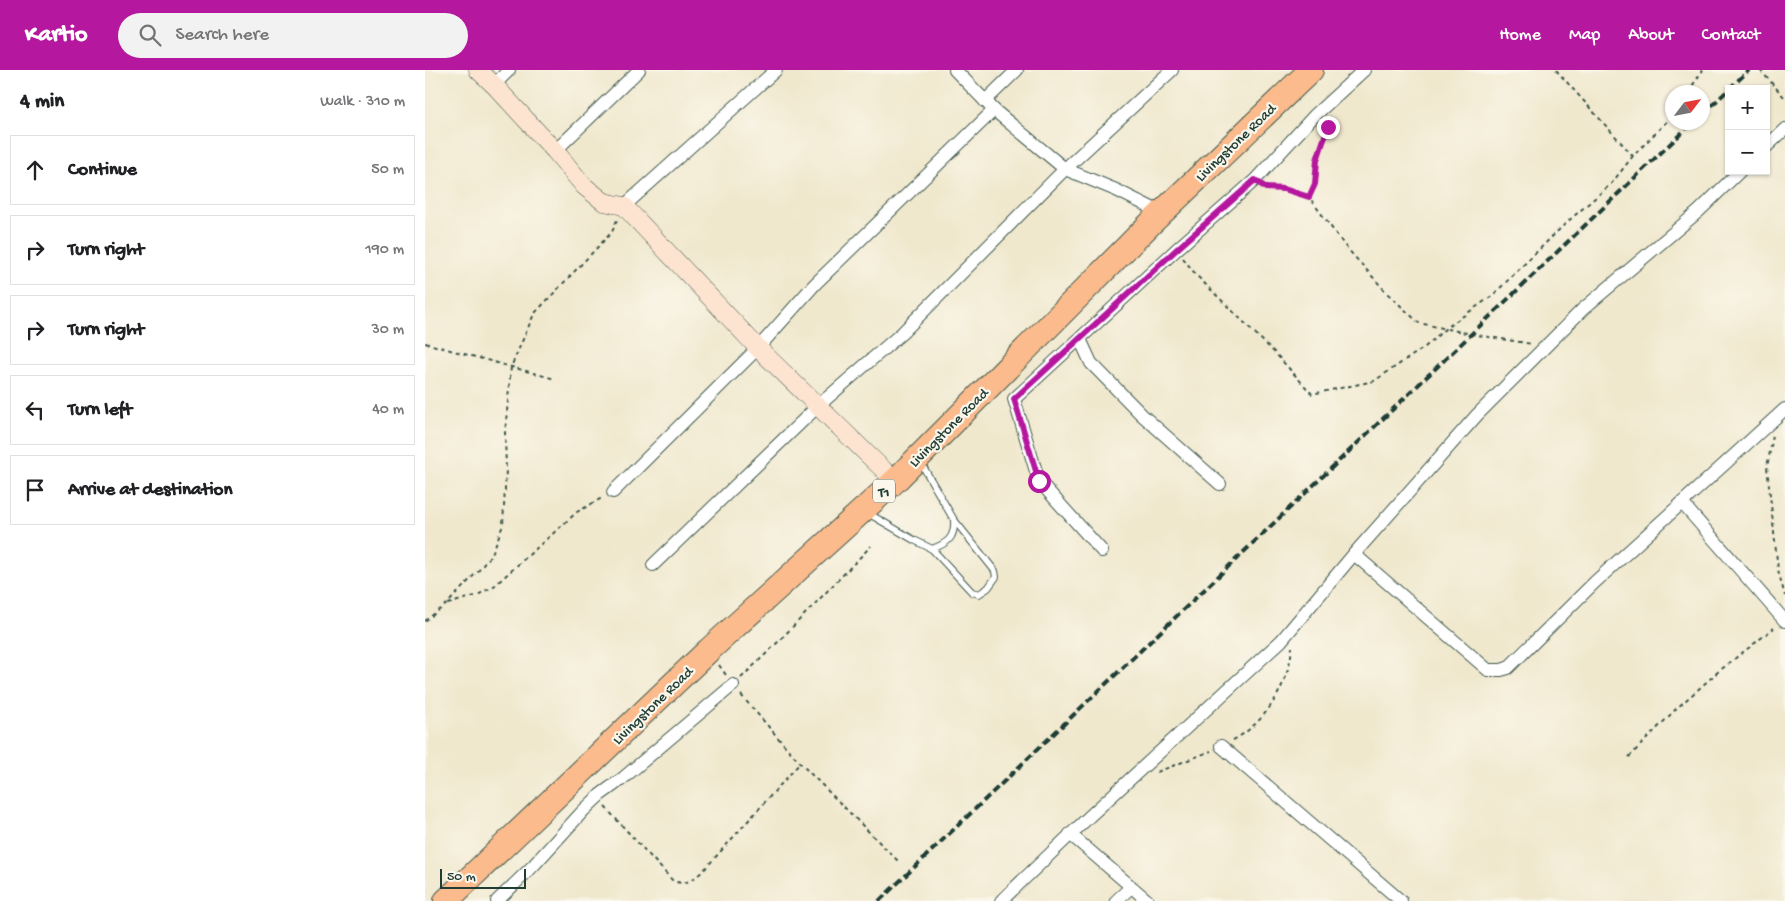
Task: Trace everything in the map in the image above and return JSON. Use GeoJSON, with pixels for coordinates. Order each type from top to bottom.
{"type":"FeatureCollection","features":[{"type":"Feature","properties":{"kind":"highway","name":"Livingstone Road"},"geometry":{"type":"LineString","coordinates":[[446,901],[709,650],[895,481],[1162,213],[1311,70]]}},
{"type":"Feature","properties":{"kind":"street"},"geometry":{"type":"LineString","coordinates":[[478,70],[494,84],[584,186],[604,202],[624,206],[758,348],[895,481]]}},
{"type":"Feature","properties":{"kind":"street"},"geometry":{"type":"LineString","coordinates":[[494,84],[509,70]]}},
{"type":"Feature","properties":{"kind":"street"},"geometry":{"type":"LineString","coordinates":[[555,151],[639,70]]}},
{"type":"Feature","properties":{"kind":"street"},"geometry":{"type":"LineString","coordinates":[[624,206],[776,70]]}},
{"type":"Feature","properties":{"kind":"street"},"geometry":{"type":"LineString","coordinates":[[955,70],[990,105],[1065,169],[1162,213]]}},
{"type":"Feature","properties":{"kind":"street"},"geometry":{"type":"LineString","coordinates":[[613,492],[758,348],[815,284],[990,105],[1017,70]]}},
{"type":"Feature","properties":{"kind":"street"},"geometry":{"type":"LineString","coordinates":[[653,565],[818,406],[902,333],[1065,169],[1172,70]]}},
{"type":"Feature","properties":{"kind":"street"},"geometry":{"type":"LineString","coordinates":[[1102,551],[1039,481],[1014,399],[1255,180],[1302,129],[1364,70]]}},
{"type":"Feature","properties":{"kind":"street"},"geometry":{"type":"LineString","coordinates":[[1770,143],[1785,129]]}},
{"type":"Feature","properties":{"kind":"street"},"geometry":{"type":"LineString","coordinates":[[1001,901],[1281,641],[1354,554],[1477,415],[1583,310],[1691,217],[1736,175]]}},
{"type":"Feature","properties":{"kind":"street"},"geometry":{"type":"LineString","coordinates":[[1080,339],[1091,363],[1142,415],[1220,484]]}},
{"type":"Feature","properties":{"kind":"street"},"geometry":{"type":"LineString","coordinates":[[1354,554],[1488,670],[1508,668],[1595,582],[1781,413]]}},
{"type":"Feature","properties":{"kind":"street"},"geometry":{"type":"LineString","coordinates":[[1682,503],[1785,620]]}},
{"type":"Feature","properties":{"kind":"street"},"geometry":{"type":"LineString","coordinates":[[497,901],[533,866],[596,798],[733,685]]}},
{"type":"Feature","properties":{"kind":"street"},"geometry":{"type":"LineString","coordinates":[[1221,746],[1400,901]]}},
{"type":"Feature","properties":{"kind":"street"},"geometry":{"type":"LineString","coordinates":[[1071,834],[1148,901]]}},
{"type":"Feature","properties":{"kind":"street"},"geometry":{"type":"LineString","coordinates":[[1116,901],[1131,887]]}},
{"type":"Feature","properties":{"kind":"lane"},"geometry":{"type":"LineString","coordinates":[[863,510],[932,549],[972,592],[979,594],[988,588],[996,577],[995,570],[954,520],[918,458]]}},
{"type":"Feature","properties":{"kind":"lane"},"geometry":{"type":"LineString","coordinates":[[932,549],[945,544],[955,530],[954,520]]}},
{"type":"Feature","properties":{"kind":"path"},"geometry":{"type":"LineString","coordinates":[[1556,70],[1633,156]]}},
{"type":"Feature","properties":{"kind":"path"},"geometry":{"type":"LineString","coordinates":[[1693,85],[1703,70]]}},
{"type":"Feature","properties":{"kind":"path"},"geometry":{"type":"LineString","coordinates":[[1760,70],[1785,98]]}},
{"type":"Feature","properties":{"kind":"path"},"geometry":{"type":"LineString","coordinates":[[1309,197],[1315,184],[1317,160],[1337,95]]}},
{"type":"Feature","properties":{"kind":"path"},"geometry":{"type":"LineString","coordinates":[[1177,249],[1196,275],[1275,353],[1312,394],[1374,381],[1425,347],[1446,328],[1492,296],[1566,223],[1611,184],[1633,156],[1665,123]]}},
{"type":"Feature","properties":{"kind":"path"},"geometry":{"type":"LineString","coordinates":[[1255,180],[1266,188],[1284,189],[1309,197],[1345,246],[1388,294],[1419,323],[1546,346]]}},
{"type":"Feature","properties":{"kind":"path"},"geometry":{"type":"LineString","coordinates":[[425,621],[447,604],[492,554],[503,525],[506,470],[505,432],[511,367],[534,314],[612,232],[624,206]]}},
{"type":"Feature","properties":{"kind":"path"},"geometry":{"type":"LineString","coordinates":[[425,343],[555,379]]}},
{"type":"Feature","properties":{"kind":"path"},"geometry":{"type":"LineString","coordinates":[[1781,413],[1767,467],[1778,570],[1785,596]]}},
{"type":"Feature","properties":{"kind":"path"},"geometry":{"type":"LineString","coordinates":[[447,604],[477,596],[494,586],[577,512],[613,492]]}},
{"type":"Feature","properties":{"kind":"path"},"geometry":{"type":"LineString","coordinates":[[733,685],[775,645],[871,546]]}},
{"type":"Feature","properties":{"kind":"path"},"geometry":{"type":"LineString","coordinates":[[1629,758],[1677,708],[1719,671],[1785,620]]}},
{"type":"Feature","properties":{"kind":"path"},"geometry":{"type":"LineString","coordinates":[[1154,773],[1238,738],[1261,719],[1281,688],[1291,664],[1295,625]]}},
{"type":"Feature","properties":{"kind":"path"},"geometry":{"type":"LineString","coordinates":[[709,650],[733,685],[800,763],[900,863]]}},
{"type":"Feature","properties":{"kind":"path"},"geometry":{"type":"LineString","coordinates":[[596,798],[673,881],[681,884],[688,882],[703,871],[800,763]]}},
{"type":"Feature","properties":{"kind":"railway"},"geometry":{"type":"LineString","coordinates":[[1733,85],[1749,70]]}},
{"type":"Feature","properties":{"kind":"railway"},"geometry":{"type":"LineString","coordinates":[[1710,107],[1725,93]]}},
{"type":"Feature","properties":{"kind":"railway"},"geometry":{"type":"LineString","coordinates":[[879,901],[1685,130]]}},
{"type":"Feature","properties":{"kind":"route"},"geometry":{"type":"LineString","coordinates":[[1039,481],[1014,399],[1255,180],[1266,188],[1284,189],[1309,197],[1315,184],[1317,160],[1328,127]]}}]}
